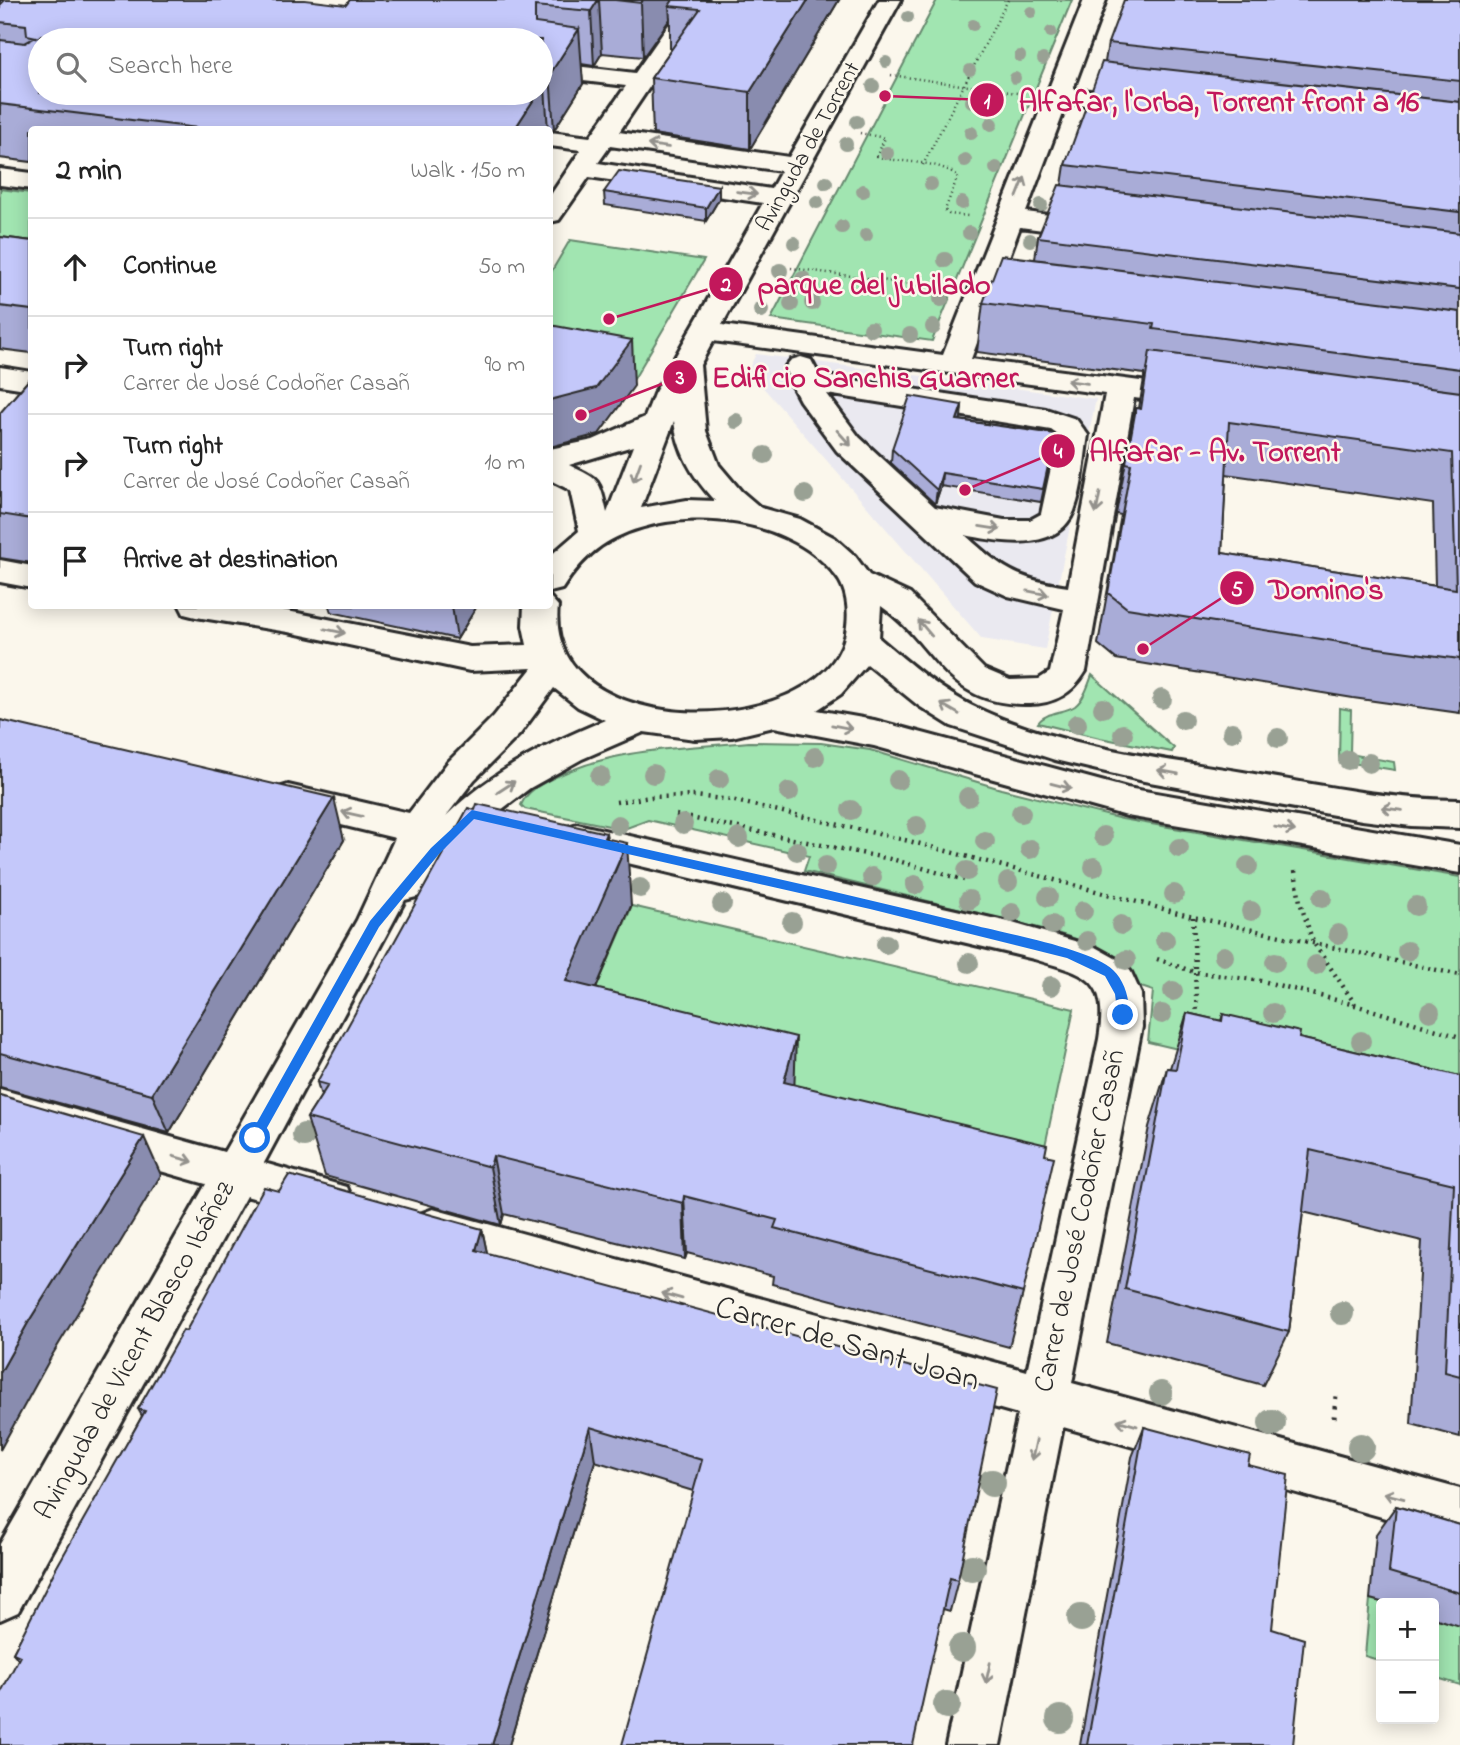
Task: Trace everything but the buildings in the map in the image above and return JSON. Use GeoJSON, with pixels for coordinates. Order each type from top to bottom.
{"type":"FeatureCollection","features":[{"type":"Feature","properties":{"kind":"street"},"geometry":{"type":"LineString","coordinates":[[553,210],[696,0]]}},
{"type":"Feature","properties":{"kind":"street","name":"Avinguda de Torrent"},"geometry":{"type":"LineString","coordinates":[[607,530],[669,394],[890,0]]}},
{"type":"Feature","properties":{"kind":"street"},"geometry":{"type":"LineString","coordinates":[[954,365],[1095,0]]}},
{"type":"Feature","properties":{"kind":"street"},"geometry":{"type":"LineString","coordinates":[[553,70],[642,81]]}},
{"type":"Feature","properties":{"kind":"street"},"geometry":{"type":"LineString","coordinates":[[1059,95],[1167,107]]}},
{"type":"Feature","properties":{"kind":"street"},"geometry":{"type":"LineString","coordinates":[[553,139],[600,141],[799,166]]}},
{"type":"Feature","properties":{"kind":"street"},"geometry":{"type":"LineString","coordinates":[[582,168],[781,198]]}},
{"type":"Feature","properties":{"kind":"street"},"geometry":{"type":"LineString","coordinates":[[0,177],[28,180]]}},
{"type":"Feature","properties":{"kind":"street"},"geometry":{"type":"LineString","coordinates":[[1009,218],[1122,232]]}},
{"type":"Feature","properties":{"kind":"street"},"geometry":{"type":"LineString","coordinates":[[706,331],[1218,401]]}},
{"type":"Feature","properties":{"kind":"street"},"geometry":{"type":"LineString","coordinates":[[801,345],[800,365],[825,417],[848,444],[924,514],[999,582],[1035,593],[1080,600]]}},
{"type":"Feature","properties":{"kind":"street"},"geometry":{"type":"LineString","coordinates":[[686,366],[688,429],[696,452],[704,468],[729,499],[749,514]]}},
{"type":"Feature","properties":{"kind":"street"},"geometry":{"type":"LineString","coordinates":[[0,376],[28,395]]}},
{"type":"Feature","properties":{"kind":"street"},"geometry":{"type":"LineString","coordinates":[[806,382],[1046,418],[1072,430],[1059,508],[1055,518],[1045,526],[1030,531],[1008,531],[924,514]]}},
{"type":"Feature","properties":{"kind":"street"},"geometry":{"type":"LineString","coordinates":[[859,583],[895,599],[918,619],[957,668],[974,681],[995,689],[1024,693],[1050,690],[1063,682],[1069,671],[1121,387]]}},
{"type":"Feature","properties":{"kind":"street"},"geometry":{"type":"LineString","coordinates":[[553,458],[578,456],[625,442],[655,424]]}},
{"type":"Feature","properties":{"kind":"street"},"geometry":{"type":"LineString","coordinates":[[553,469],[585,485],[607,530]]}},
{"type":"Feature","properties":{"kind":"street"},"geometry":{"type":"LineString","coordinates":[[540,609],[538,622],[550,660],[574,687],[604,706],[640,719],[685,726],[720,725],[775,715],[815,696],[844,672],[862,642],[867,612],[859,583],[834,552],[796,528],[749,514],[705,509],[660,513],[607,530],[564,560],[553,576]]}},
{"type":"Feature","properties":{"kind":"street"},"geometry":{"type":"LineString","coordinates":[[0,571],[28,576]]}},
{"type":"Feature","properties":{"kind":"street"},"geometry":{"type":"LineString","coordinates":[[237,609],[293,613],[470,660],[550,660]]}},
{"type":"Feature","properties":{"kind":"street"},"geometry":{"type":"LineString","coordinates":[[862,642],[931,698],[957,714],[1062,750],[1146,769],[1376,807],[1460,814]]}},
{"type":"Feature","properties":{"kind":"street","name":"Avinguda de Vicent Blasco Ibáñez"},"geometry":{"type":"LineString","coordinates":[[0,1594],[374,924],[418,829],[461,771],[507,725],[550,660]]}},
{"type":"Feature","properties":{"kind":"street"},"geometry":{"type":"LineString","coordinates":[[775,715],[874,733],[1127,802],[1460,859]]}},
{"type":"Feature","properties":{"kind":"street","name":"Avinguda de Vicent Blasco Ibáñez"},"geometry":{"type":"LineString","coordinates":[[374,924],[435,851],[502,789],[570,749],[640,719]]}},
{"type":"Feature","properties":{"kind":"street"},"geometry":{"type":"LineString","coordinates":[[250,790],[418,829]]}},
{"type":"Feature","properties":{"kind":"street","name":"Carrer de José Codoñer Casañ"},"geometry":{"type":"LineString","coordinates":[[472,814],[1005,936],[1069,954],[1109,973],[1121,994],[1123,1015],[973,1745]]}},
{"type":"Feature","properties":{"kind":"street","name":"Carrer de Sant Joan"},"geometry":{"type":"LineString","coordinates":[[0,1107],[1460,1514]]}},
{"type":"Feature","properties":{"kind":"path"},"geometry":{"type":"LineString","coordinates":[[923,164],[1008,0]]}},
{"type":"Feature","properties":{"kind":"path"},"geometry":{"type":"LineString","coordinates":[[890,75],[1021,93]]}},
{"type":"Feature","properties":{"kind":"path"},"geometry":{"type":"LineString","coordinates":[[860,133],[885,138],[877,156],[879,157],[945,167],[956,173],[958,176],[945,210],[949,214],[971,217]]}},
{"type":"Feature","properties":{"kind":"path"},"geometry":{"type":"LineString","coordinates":[[791,268],[953,290]]}},
{"type":"Feature","properties":{"kind":"path"},"geometry":{"type":"LineString","coordinates":[[610,803],[650,797],[696,796],[731,800],[909,841],[1193,917],[1460,975]]}},
{"type":"Feature","properties":{"kind":"path"},"geometry":{"type":"LineString","coordinates":[[1295,860],[1300,902],[1312,942],[1355,1005]]}},
{"type":"Feature","properties":{"kind":"path"},"geometry":{"type":"LineString","coordinates":[[1193,917],[1197,1027]]}},
{"type":"Feature","properties":{"kind":"path"},"geometry":{"type":"LineString","coordinates":[[1334,1418],[1336,1395]]}},
{"type":"Feature","properties":{"kind":"shaded area"},"geometry":{"type":"Polygon","coordinates":[[[756,354],[1096,399],[1045,649],[982,639],[748,370],[756,354]]]}},
{"type":"Feature","properties":{"kind":"green space"},"geometry":{"type":"Polygon","coordinates":[[[937,0],[1072,0],[932,341],[771,319],[937,0]]]}},
{"type":"Feature","properties":{"kind":"green space"},"geometry":{"type":"Polygon","coordinates":[[[0,189],[28,193],[28,249],[0,244],[0,189]]]}},
{"type":"Feature","properties":{"kind":"green space"},"geometry":{"type":"Polygon","coordinates":[[[570,240],[704,260],[634,379],[553,365],[553,269],[570,240]]]}},
{"type":"Feature","properties":{"kind":"green space"},"geometry":{"type":"Polygon","coordinates":[[[1092,675],[1174,748],[1172,752],[1038,723],[1045,717],[1075,706],[1083,696],[1092,675]]]}},
{"type":"Feature","properties":{"kind":"green space"},"geometry":{"type":"Polygon","coordinates":[[[1340,708],[1351,710],[1350,754],[1394,762],[1395,770],[1339,761],[1340,708]]]}},
{"type":"Feature","properties":{"kind":"green space"},"geometry":{"type":"Polygon","coordinates":[[[749,742],[821,743],[870,750],[1001,789],[1122,819],[1460,877],[1460,1115],[1148,1042],[1153,991],[1138,986],[1130,969],[1117,957],[1092,944],[1047,930],[804,871],[809,856],[648,820],[624,829],[525,809],[521,805],[531,792],[544,783],[601,760],[650,751],[749,742]]]}},
{"type":"Feature","properties":{"kind":"green space"},"geometry":{"type":"Polygon","coordinates":[[[632,906],[1074,1009],[1033,1203],[573,1042],[632,906]]]}},
{"type":"Feature","properties":{"kind":"green space"},"geometry":{"type":"Polygon","coordinates":[[[1370,1599],[1376,1601],[1376,1659],[1365,1656],[1370,1599]]]}},
{"type":"Feature","properties":{"kind":"green space"},"geometry":{"type":"Polygon","coordinates":[[[1439,1619],[1460,1625],[1460,1685],[1439,1679],[1439,1619]]]}},
{"type":"Feature","properties":{"kind":"place","name":"Alfafar, l'Orba, Torrent front a 16"},"geometry":{"type":"Point","coordinates":[885,96]}},
{"type":"Feature","properties":{"kind":"place","name":"parque del jubilado"},"geometry":{"type":"Point","coordinates":[609,319]}},
{"type":"Feature","properties":{"kind":"place","name":"Edificio Sanchis Guarner"},"geometry":{"type":"Point","coordinates":[581,415]}},
{"type":"Feature","properties":{"kind":"place","name":"Alfafar - Av. Torrent"},"geometry":{"type":"Point","coordinates":[965,490]}},
{"type":"Feature","properties":{"kind":"place","name":"Domino's"},"geometry":{"type":"Point","coordinates":[1143,649]}},
{"type":"Feature","properties":{"kind":"route"},"geometry":{"type":"LineString","coordinates":[[255,1138],[374,924],[435,851],[472,814],[870,904],[1069,954],[1109,973],[1121,994],[1123,1015]]}}]}
